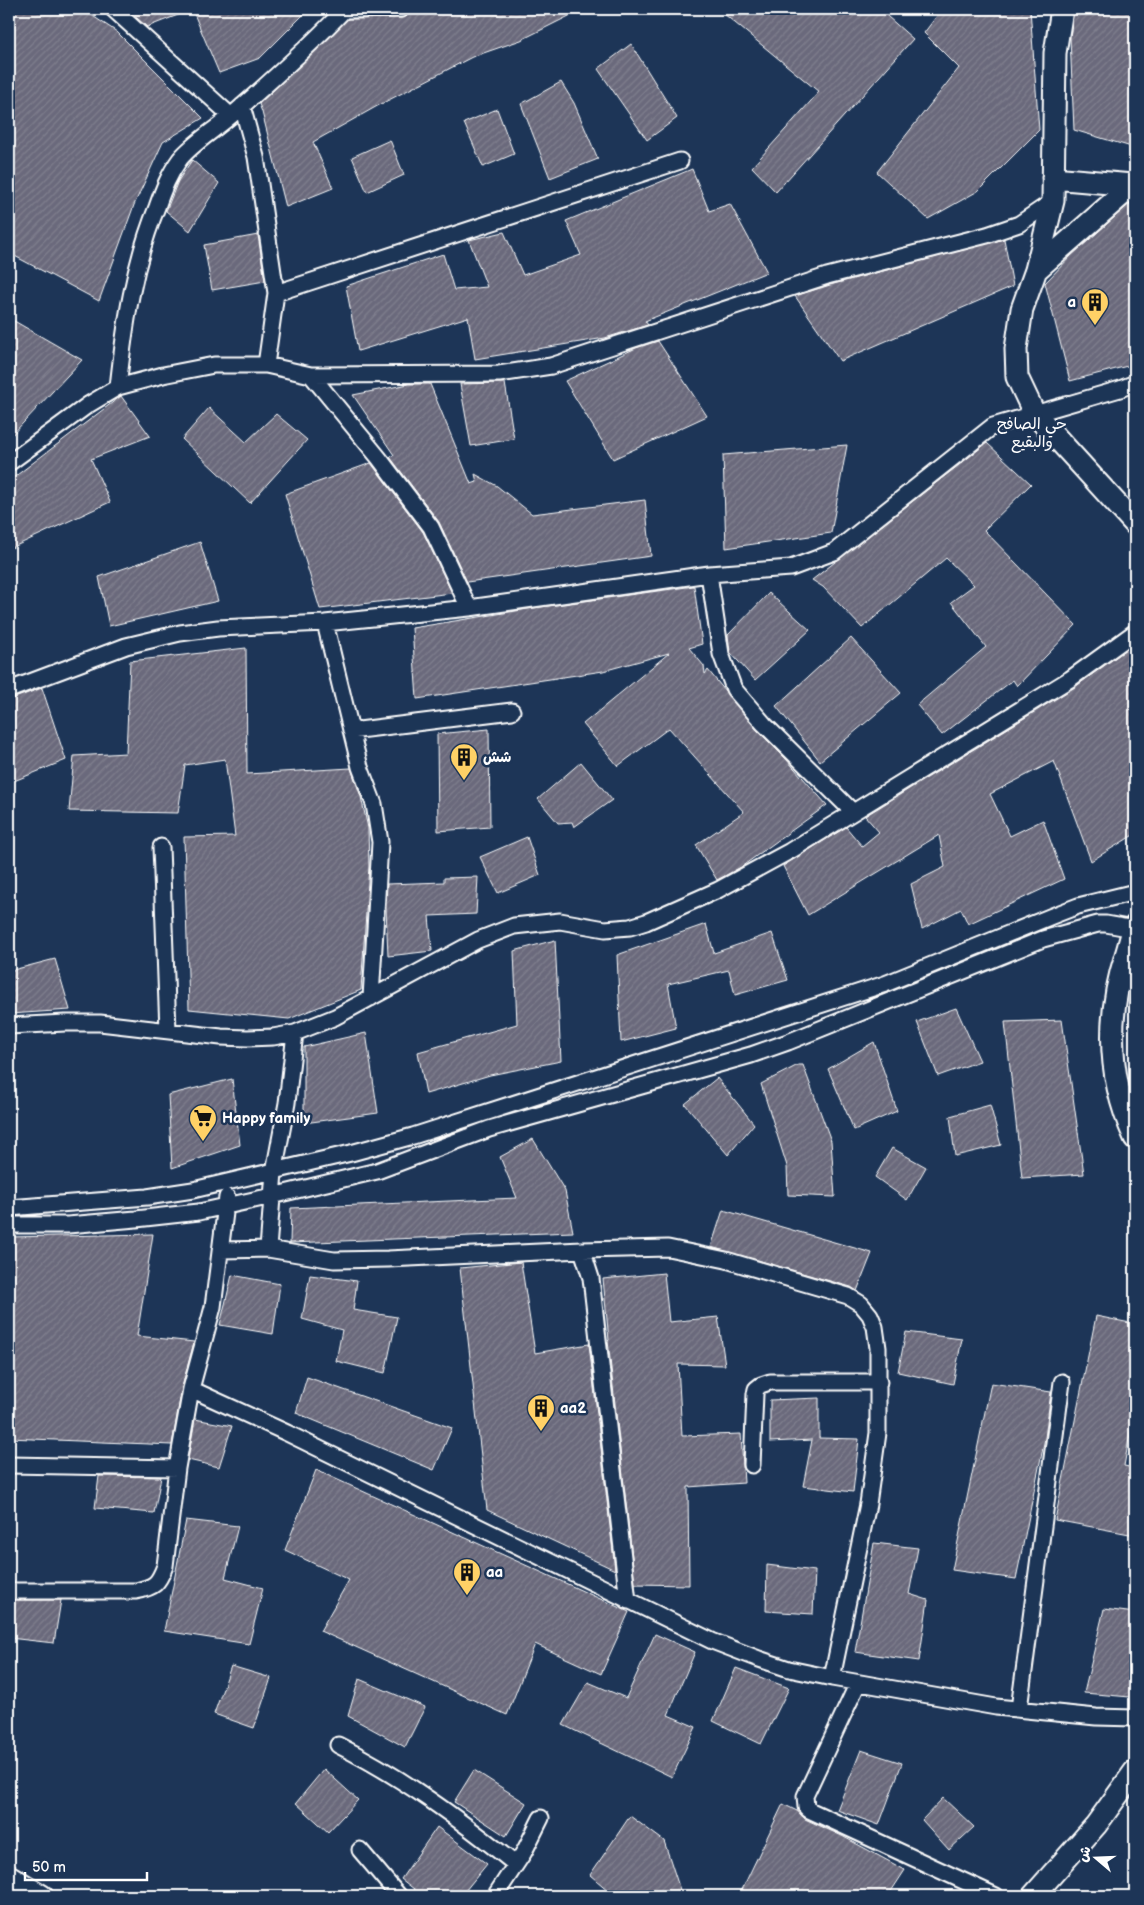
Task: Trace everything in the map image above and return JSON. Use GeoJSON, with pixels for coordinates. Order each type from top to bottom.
{"type":"FeatureCollection","features":[{"type":"Feature","properties":{"kind":"street"},"geometry":{"type":"LineString","coordinates":[[113,9],[236,111],[256,157],[276,293],[266,365]]}},
{"type":"Feature","properties":{"kind":"street"},"geometry":{"type":"LineString","coordinates":[[118,387],[133,278],[145,234],[168,178],[180,159],[289,65],[344,10],[401,9]]}},
{"type":"Feature","properties":{"kind":"street"},"geometry":{"type":"LineString","coordinates":[[1062,9],[1055,53],[1053,201],[1036,270],[1022,309],[1016,349],[1017,377],[1034,413],[1135,524]]}},
{"type":"Feature","properties":{"kind":"street"},"geometry":{"type":"LineString","coordinates":[[276,293],[680,161]]}},
{"type":"Feature","properties":{"kind":"street"},"geometry":{"type":"LineString","coordinates":[[1053,178],[1134,184]]}},
{"type":"Feature","properties":{"kind":"street"},"geometry":{"type":"LineString","coordinates":[[1036,270],[1134,184]]}},
{"type":"Feature","properties":{"kind":"street"},"geometry":{"type":"LineString","coordinates":[[9,463],[80,410],[118,387],[163,375],[214,365],[266,365],[311,374],[500,374],[551,366],[827,276],[995,232],[1019,224],[1053,201]]}},
{"type":"Feature","properties":{"kind":"street"},"geometry":{"type":"LineString","coordinates":[[311,374],[379,458],[431,527],[469,608]]}},
{"type":"Feature","properties":{"kind":"street"},"geometry":{"type":"LineString","coordinates":[[9,690],[126,646],[180,633],[218,628],[325,623],[469,608],[709,574],[791,568],[834,552],[993,426],[1120,390],[1135,383]]}},
{"type":"Feature","properties":{"kind":"street"},"geometry":{"type":"LineString","coordinates":[[709,574],[721,654],[734,689],[764,724],[852,811]]}},
{"type":"Feature","properties":{"kind":"street"},"geometry":{"type":"LineString","coordinates":[[325,623],[360,767],[374,804],[380,842],[371,998]]}},
{"type":"Feature","properties":{"kind":"street"},"geometry":{"type":"LineString","coordinates":[[9,1026],[65,1023],[100,1024],[247,1038],[273,1037],[296,1033],[335,1017],[478,940],[514,926],[560,921],[605,929],[630,927],[646,922],[718,890],[790,851],[852,811],[1070,679],[1135,632]]}},
{"type":"Feature","properties":{"kind":"street"},"geometry":{"type":"LineString","coordinates":[[351,731],[512,711]]}},
{"type":"Feature","properties":{"kind":"street"},"geometry":{"type":"LineString","coordinates":[[161,846],[168,1030]]}},
{"type":"Feature","properties":{"kind":"street"},"geometry":{"type":"LineString","coordinates":[[9,1208],[148,1197],[228,1183],[413,1136],[684,1047],[767,1023],[885,984],[1078,906],[1135,892]]}},
{"type":"Feature","properties":{"kind":"street"},"geometry":{"type":"LineString","coordinates":[[9,1225],[68,1225],[199,1212],[377,1171],[489,1129],[751,1055],[1058,935],[1106,924],[1135,928],[1120,974],[1114,1009],[1112,1048],[1124,1111],[1135,1138]]}},
{"type":"Feature","properties":{"kind":"street"},"geometry":{"type":"LineString","coordinates":[[268,1249],[274,1172],[287,1103],[296,1033]]}},
{"type":"Feature","properties":{"kind":"street"},"geometry":{"type":"LineString","coordinates":[[9,1591],[136,1591],[152,1587],[159,1581],[165,1566],[177,1468],[191,1389],[212,1307],[221,1250],[228,1183]]}},
{"type":"Feature","properties":{"kind":"street"},"geometry":{"type":"LineString","coordinates":[[90,1202],[91,1223]]}},
{"type":"Feature","properties":{"kind":"street"},"geometry":{"type":"LineString","coordinates":[[221,1250],[268,1249],[334,1260],[388,1260],[582,1250],[668,1248],[726,1260],[848,1296],[861,1304],[870,1315],[875,1327],[878,1348],[878,1433],[872,1478],[832,1678]]}},
{"type":"Feature","properties":{"kind":"street"},"geometry":{"type":"LineString","coordinates":[[582,1250],[591,1278],[628,1601]]}},
{"type":"Feature","properties":{"kind":"street"},"geometry":{"type":"LineString","coordinates":[[752,1465],[756,1388],[770,1382],[879,1382]]}},
{"type":"Feature","properties":{"kind":"street"},"geometry":{"type":"LineString","coordinates":[[1019,1709],[1062,1382]]}},
{"type":"Feature","properties":{"kind":"street"},"geometry":{"type":"LineString","coordinates":[[191,1389],[287,1433],[628,1601],[712,1641],[758,1659],[789,1669],[832,1678],[996,1707],[1096,1718],[1135,1718]]}},
{"type":"Feature","properties":{"kind":"street"},"geometry":{"type":"LineString","coordinates":[[9,1464],[177,1468]]}},
{"type":"Feature","properties":{"kind":"street"},"geometry":{"type":"LineString","coordinates":[[858,1682],[805,1796],[806,1807],[996,1896]]}},
{"type":"Feature","properties":{"kind":"street"},"geometry":{"type":"LineString","coordinates":[[338,1745],[370,1761],[437,1804],[515,1864]]}},
{"type":"Feature","properties":{"kind":"street"},"geometry":{"type":"LineString","coordinates":[[1033,1896],[1096,1824],[1135,1771]]}},
{"type":"Feature","properties":{"kind":"street"},"geometry":{"type":"LineString","coordinates":[[495,1896],[524,1852],[541,1818]]}},
{"type":"Feature","properties":{"kind":"street"},"geometry":{"type":"LineString","coordinates":[[360,1850],[399,1896]]}},
{"type":"Feature","properties":{"kind":"street"},"geometry":{"type":"LineString","coordinates":[[9,1876],[42,1896]]}},
{"type":"Feature","properties":{"kind":"building"},"geometry":{"type":"Polygon","coordinates":[[[9,9],[82,9],[117,32],[203,118],[163,142],[134,205],[99,301],[9,253],[9,9]]]}},
{"type":"Feature","properties":{"kind":"building"},"geometry":{"type":"Polygon","coordinates":[[[127,9],[191,9],[191,10],[147,27],[127,9]]]}},
{"type":"Feature","properties":{"kind":"building"},"geometry":{"type":"Polygon","coordinates":[[[192,9],[309,9],[260,58],[219,73],[192,9]]]}},
{"type":"Feature","properties":{"kind":"building"},"geometry":{"type":"Polygon","coordinates":[[[459,9],[583,9],[521,40],[472,57],[313,142],[333,188],[286,207],[259,104],[348,19],[401,18],[406,17],[410,13],[459,9]]]}},
{"type":"Feature","properties":{"kind":"building"},"geometry":{"type":"Polygon","coordinates":[[[718,9],[879,9],[913,39],[776,192],[752,167],[819,92],[718,9]]]}},
{"type":"Feature","properties":{"kind":"building"},"geometry":{"type":"Polygon","coordinates":[[[942,9],[1030,9],[1039,130],[978,191],[928,219],[877,172],[959,68],[924,33],[942,9]]]}},
{"type":"Feature","properties":{"kind":"building"},"geometry":{"type":"Polygon","coordinates":[[[1074,9],[1135,9],[1135,148],[1074,130],[1070,37],[1074,9]]]}},
{"type":"Feature","properties":{"kind":"building"},"geometry":{"type":"Polygon","coordinates":[[[631,44],[677,118],[647,140],[598,69],[631,44]]]}},
{"type":"Feature","properties":{"kind":"building"},"geometry":{"type":"Polygon","coordinates":[[[561,82],[574,103],[598,159],[550,178],[521,104],[561,82]]]}},
{"type":"Feature","properties":{"kind":"building"},"geometry":{"type":"Polygon","coordinates":[[[497,109],[514,154],[483,167],[464,123],[497,109]]]}},
{"type":"Feature","properties":{"kind":"building"},"geometry":{"type":"Polygon","coordinates":[[[390,140],[404,175],[367,192],[352,157],[390,140]]]}},
{"type":"Feature","properties":{"kind":"building"},"geometry":{"type":"Polygon","coordinates":[[[192,160],[219,183],[190,231],[166,211],[178,181],[192,160]]]}},
{"type":"Feature","properties":{"kind":"building"},"geometry":{"type":"Polygon","coordinates":[[[692,169],[709,211],[730,204],[767,272],[645,321],[648,325],[605,338],[475,359],[468,317],[358,351],[346,286],[443,254],[454,290],[487,287],[469,240],[504,232],[523,275],[581,255],[566,221],[692,169]]]}},
{"type":"Feature","properties":{"kind":"building","name":"a"},"geometry":{"type":"Polygon","coordinates":[[[1135,199],[1135,364],[1070,381],[1045,283],[1071,256],[1135,199]]]}},
{"type":"Feature","properties":{"kind":"building"},"geometry":{"type":"Polygon","coordinates":[[[258,235],[265,281],[212,290],[204,245],[258,235]]]}},
{"type":"Feature","properties":{"kind":"building"},"geometry":{"type":"Polygon","coordinates":[[[1004,239],[1013,286],[840,361],[795,296],[830,285],[1004,239]]]}},
{"type":"Feature","properties":{"kind":"building"},"geometry":{"type":"Polygon","coordinates":[[[9,318],[82,360],[9,438],[9,318]]]}},
{"type":"Feature","properties":{"kind":"building"},"geometry":{"type":"Polygon","coordinates":[[[658,341],[707,416],[613,459],[565,381],[636,348],[658,341]]]}},
{"type":"Feature","properties":{"kind":"building"},"geometry":{"type":"Polygon","coordinates":[[[505,383],[514,439],[471,446],[460,384],[505,383]]]}},
{"type":"Feature","properties":{"kind":"building"},"geometry":{"type":"Polygon","coordinates":[[[409,384],[430,384],[471,484],[477,482],[475,474],[497,486],[532,514],[645,500],[651,556],[467,582],[439,522],[390,457],[394,455],[353,395],[409,384]]]}},
{"type":"Feature","properties":{"kind":"building"},"geometry":{"type":"Polygon","coordinates":[[[121,396],[150,436],[91,459],[110,502],[9,549],[9,481],[121,396]]]}},
{"type":"Feature","properties":{"kind":"building"},"geometry":{"type":"Polygon","coordinates":[[[209,408],[246,442],[276,414],[307,440],[250,503],[182,439],[209,408]]]}},
{"type":"Feature","properties":{"kind":"building"},"geometry":{"type":"Polygon","coordinates":[[[987,443],[1031,484],[984,530],[1076,625],[1017,686],[1013,680],[942,735],[917,705],[986,647],[951,602],[974,585],[946,558],[862,628],[823,587],[812,580],[987,443]]]}},
{"type":"Feature","properties":{"kind":"building"},"geometry":{"type":"Polygon","coordinates":[[[847,445],[831,533],[726,548],[723,455],[847,445]]]}},
{"type":"Feature","properties":{"kind":"building"},"geometry":{"type":"Polygon","coordinates":[[[371,463],[423,532],[452,593],[320,609],[285,494],[371,463]]]}},
{"type":"Feature","properties":{"kind":"building"},"geometry":{"type":"Polygon","coordinates":[[[200,542],[218,601],[109,626],[99,577],[200,542]]]}},
{"type":"Feature","properties":{"kind":"building"},"geometry":{"type":"Polygon","coordinates":[[[694,586],[702,644],[689,648],[704,666],[705,674],[708,670],[757,730],[827,805],[741,867],[717,880],[696,845],[744,812],[669,728],[618,766],[583,724],[669,653],[603,671],[417,699],[412,628],[534,608],[694,586]]]}},
{"type":"Feature","properties":{"kind":"building"},"geometry":{"type":"Polygon","coordinates":[[[769,593],[810,630],[755,680],[730,652],[728,635],[769,593]]]}},
{"type":"Feature","properties":{"kind":"building"},"geometry":{"type":"Polygon","coordinates":[[[851,638],[901,693],[820,761],[776,706],[851,638]]]}},
{"type":"Feature","properties":{"kind":"building"},"geometry":{"type":"Polygon","coordinates":[[[1135,643],[1135,834],[1091,861],[1054,761],[990,794],[1010,836],[1043,820],[1064,879],[968,924],[961,909],[922,929],[911,884],[945,867],[939,835],[808,915],[783,866],[846,827],[862,846],[879,832],[865,816],[1075,687],[1135,643]]]}},
{"type":"Feature","properties":{"kind":"building"},"geometry":{"type":"Polygon","coordinates":[[[246,648],[247,774],[351,768],[361,797],[368,828],[369,866],[361,990],[289,1019],[189,1009],[184,837],[235,836],[225,759],[185,765],[178,813],[69,811],[74,756],[126,753],[130,661],[246,648]]]}},
{"type":"Feature","properties":{"kind":"building"},"geometry":{"type":"Polygon","coordinates":[[[42,688],[66,760],[9,783],[9,700],[42,688]]]}},
{"type":"Feature","properties":{"kind":"building","name":"شش"},"geometry":{"type":"Polygon","coordinates":[[[489,729],[490,827],[438,831],[437,734],[489,729]]]}},
{"type":"Feature","properties":{"kind":"building"},"geometry":{"type":"Polygon","coordinates":[[[581,762],[612,800],[574,827],[572,822],[558,823],[538,799],[581,762]]]}},
{"type":"Feature","properties":{"kind":"building"},"geometry":{"type":"Polygon","coordinates":[[[527,837],[540,875],[498,893],[480,857],[527,837]]]}},
{"type":"Feature","properties":{"kind":"building"},"geometry":{"type":"Polygon","coordinates":[[[478,877],[476,914],[429,916],[432,951],[388,956],[387,884],[444,882],[444,878],[478,877]]]}},
{"type":"Feature","properties":{"kind":"building"},"geometry":{"type":"Polygon","coordinates":[[[706,924],[714,953],[772,933],[788,980],[735,995],[729,970],[668,984],[676,1028],[621,1042],[617,955],[706,924]]]}},
{"type":"Feature","properties":{"kind":"building"},"geometry":{"type":"Polygon","coordinates":[[[555,940],[561,1061],[490,1075],[426,1094],[418,1052],[517,1024],[514,951],[555,940]]]}},
{"type":"Feature","properties":{"kind":"building"},"geometry":{"type":"Polygon","coordinates":[[[55,959],[70,1010],[9,1014],[9,971],[55,959]]]}},
{"type":"Feature","properties":{"kind":"building"},"geometry":{"type":"Polygon","coordinates":[[[956,1008],[980,1061],[938,1076],[917,1022],[956,1008]]]}},
{"type":"Feature","properties":{"kind":"building"},"geometry":{"type":"Polygon","coordinates":[[[1062,1020],[1084,1174],[1022,1178],[1005,1022],[1062,1020]]]}},
{"type":"Feature","properties":{"kind":"building"},"geometry":{"type":"Polygon","coordinates":[[[366,1033],[378,1113],[304,1123],[304,1047],[366,1033]]]}},
{"type":"Feature","properties":{"kind":"building"},"geometry":{"type":"Polygon","coordinates":[[[874,1042],[897,1111],[854,1130],[828,1069],[874,1042]]]}},
{"type":"Feature","properties":{"kind":"building"},"geometry":{"type":"Polygon","coordinates":[[[798,1065],[803,1065],[831,1141],[835,1197],[788,1195],[787,1166],[761,1084],[798,1065]]]}},
{"type":"Feature","properties":{"kind":"building"},"geometry":{"type":"Polygon","coordinates":[[[717,1078],[754,1124],[728,1155],[685,1104],[717,1078]]]}},
{"type":"Feature","properties":{"kind":"building"},"geometry":{"type":"Polygon","coordinates":[[[232,1079],[240,1145],[172,1168],[168,1095],[232,1079]]]}},
{"type":"Feature","properties":{"kind":"building"},"geometry":{"type":"Polygon","coordinates":[[[990,1105],[1001,1145],[955,1156],[950,1116],[990,1105]]]}},
{"type":"Feature","properties":{"kind":"building"},"geometry":{"type":"Polygon","coordinates":[[[533,1139],[565,1191],[573,1232],[290,1243],[291,1208],[517,1198],[500,1157],[533,1139]]]}},
{"type":"Feature","properties":{"kind":"building"},"geometry":{"type":"Polygon","coordinates":[[[892,1148],[926,1167],[907,1200],[875,1177],[892,1148]]]}},
{"type":"Feature","properties":{"kind":"building"},"geometry":{"type":"Polygon","coordinates":[[[723,1210],[872,1253],[857,1291],[851,1287],[711,1247],[723,1210]]]}},
{"type":"Feature","properties":{"kind":"building"},"geometry":{"type":"Polygon","coordinates":[[[153,1234],[137,1336],[194,1342],[182,1387],[172,1445],[9,1438],[9,1237],[153,1234]]]}},
{"type":"Feature","properties":{"kind":"building","name":"aa2"},"geometry":{"type":"Polygon","coordinates":[[[521,1262],[535,1353],[589,1344],[615,1570],[487,1510],[460,1268],[521,1262]]]}},
{"type":"Feature","properties":{"kind":"building"},"geometry":{"type":"Polygon","coordinates":[[[664,1273],[669,1322],[718,1317],[725,1365],[678,1364],[682,1436],[741,1434],[744,1483],[688,1487],[689,1585],[635,1584],[603,1279],[664,1273]]]}},
{"type":"Feature","properties":{"kind":"building"},"geometry":{"type":"Polygon","coordinates":[[[232,1275],[280,1284],[273,1334],[220,1325],[232,1275]]]}},
{"type":"Feature","properties":{"kind":"building"},"geometry":{"type":"Polygon","coordinates":[[[310,1275],[357,1281],[353,1310],[397,1317],[385,1373],[336,1361],[342,1330],[302,1319],[310,1275]]]}},
{"type":"Feature","properties":{"kind":"building"},"geometry":{"type":"Polygon","coordinates":[[[1096,1316],[1135,1324],[1135,1406],[1124,1466],[1135,1468],[1135,1535],[1055,1520],[1096,1316]]]}},
{"type":"Feature","properties":{"kind":"building"},"geometry":{"type":"Polygon","coordinates":[[[906,1332],[962,1339],[953,1384],[898,1372],[906,1332]]]}},
{"type":"Feature","properties":{"kind":"building"},"geometry":{"type":"Polygon","coordinates":[[[307,1377],[452,1428],[434,1470],[296,1413],[307,1377]]]}},
{"type":"Feature","properties":{"kind":"building"},"geometry":{"type":"Polygon","coordinates":[[[991,1383],[1051,1392],[1045,1438],[1016,1579],[952,1570],[991,1383]]]}},
{"type":"Feature","properties":{"kind":"building"},"geometry":{"type":"Polygon","coordinates":[[[819,1398],[819,1438],[859,1439],[853,1492],[803,1486],[812,1440],[770,1442],[770,1400],[819,1398]]]}},
{"type":"Feature","properties":{"kind":"building"},"geometry":{"type":"Polygon","coordinates":[[[195,1419],[232,1426],[219,1467],[188,1460],[195,1419]]]}},
{"type":"Feature","properties":{"kind":"building","name":"aa"},"geometry":{"type":"Polygon","coordinates":[[[316,1470],[629,1612],[601,1674],[535,1644],[507,1715],[320,1631],[349,1580],[285,1550],[316,1470]]]}},
{"type":"Feature","properties":{"kind":"building"},"geometry":{"type":"Polygon","coordinates":[[[99,1476],[161,1477],[154,1513],[95,1508],[99,1476]]]}},
{"type":"Feature","properties":{"kind":"building"},"geometry":{"type":"Polygon","coordinates":[[[186,1520],[238,1526],[225,1578],[263,1588],[249,1644],[164,1631],[186,1520]]]}},
{"type":"Feature","properties":{"kind":"building"},"geometry":{"type":"Polygon","coordinates":[[[874,1543],[918,1548],[909,1594],[928,1600],[919,1661],[855,1652],[874,1543]]]}},
{"type":"Feature","properties":{"kind":"building"},"geometry":{"type":"Polygon","coordinates":[[[767,1565],[815,1571],[813,1614],[766,1611],[767,1565]]]}},
{"type":"Feature","properties":{"kind":"building"},"geometry":{"type":"Polygon","coordinates":[[[9,1600],[61,1600],[54,1643],[9,1638],[9,1600]]]}},
{"type":"Feature","properties":{"kind":"building"},"geometry":{"type":"Polygon","coordinates":[[[1104,1609],[1135,1613],[1135,1694],[1130,1697],[1084,1693],[1104,1609]]]}},
{"type":"Feature","properties":{"kind":"building"},"geometry":{"type":"Polygon","coordinates":[[[655,1634],[695,1652],[668,1715],[696,1727],[672,1777],[563,1725],[588,1682],[626,1698],[655,1634]]]}},
{"type":"Feature","properties":{"kind":"building"},"geometry":{"type":"Polygon","coordinates":[[[231,1666],[271,1678],[254,1728],[214,1714],[231,1666]]]}},
{"type":"Feature","properties":{"kind":"building"},"geometry":{"type":"Polygon","coordinates":[[[736,1668],[789,1688],[761,1744],[713,1721],[736,1668]]]}},
{"type":"Feature","properties":{"kind":"building"},"geometry":{"type":"Polygon","coordinates":[[[359,1679],[425,1707],[405,1747],[348,1716],[359,1679]]]}},
{"type":"Feature","properties":{"kind":"building"},"geometry":{"type":"Polygon","coordinates":[[[861,1750],[902,1763],[879,1825],[837,1810],[861,1750]]]}},
{"type":"Feature","properties":{"kind":"building"},"geometry":{"type":"Polygon","coordinates":[[[324,1769],[358,1800],[328,1832],[296,1803],[324,1769]]]}},
{"type":"Feature","properties":{"kind":"building"},"geometry":{"type":"Polygon","coordinates":[[[474,1770],[526,1803],[506,1836],[454,1802],[474,1770]]]}},
{"type":"Feature","properties":{"kind":"building"},"geometry":{"type":"Polygon","coordinates":[[[943,1798],[974,1827],[949,1850],[922,1820],[943,1798]]]}},
{"type":"Feature","properties":{"kind":"building"},"geometry":{"type":"Polygon","coordinates":[[[783,1804],[799,1812],[805,1819],[842,1836],[905,1870],[888,1896],[739,1896],[783,1804]]]}},
{"type":"Feature","properties":{"kind":"building"},"geometry":{"type":"Polygon","coordinates":[[[630,1816],[664,1841],[682,1896],[615,1896],[590,1875],[630,1816]]]}},
{"type":"Feature","properties":{"kind":"building"},"geometry":{"type":"Polygon","coordinates":[[[437,1827],[487,1864],[461,1896],[423,1896],[401,1879],[437,1827]]]}},
{"type":"Feature","properties":{"kind":"place","name":"a"},"geometry":{"type":"Point","coordinates":[1095,326]}},
{"type":"Feature","properties":{"kind":"place","name":"شش"},"geometry":{"type":"Point","coordinates":[464,781]}},
{"type":"Feature","properties":{"kind":"place","name":"Happy family"},"geometry":{"type":"Point","coordinates":[203,1142]}},
{"type":"Feature","properties":{"kind":"place","name":"aa2"},"geometry":{"type":"Point","coordinates":[541,1432]}},
{"type":"Feature","properties":{"kind":"place","name":"aa"},"geometry":{"type":"Point","coordinates":[467,1596]}},
{"type":"Feature","properties":{"kind":"district","name":"حي الصافح والبقيع"},"geometry":{"type":"Point","coordinates":[1032,433]}}]}
